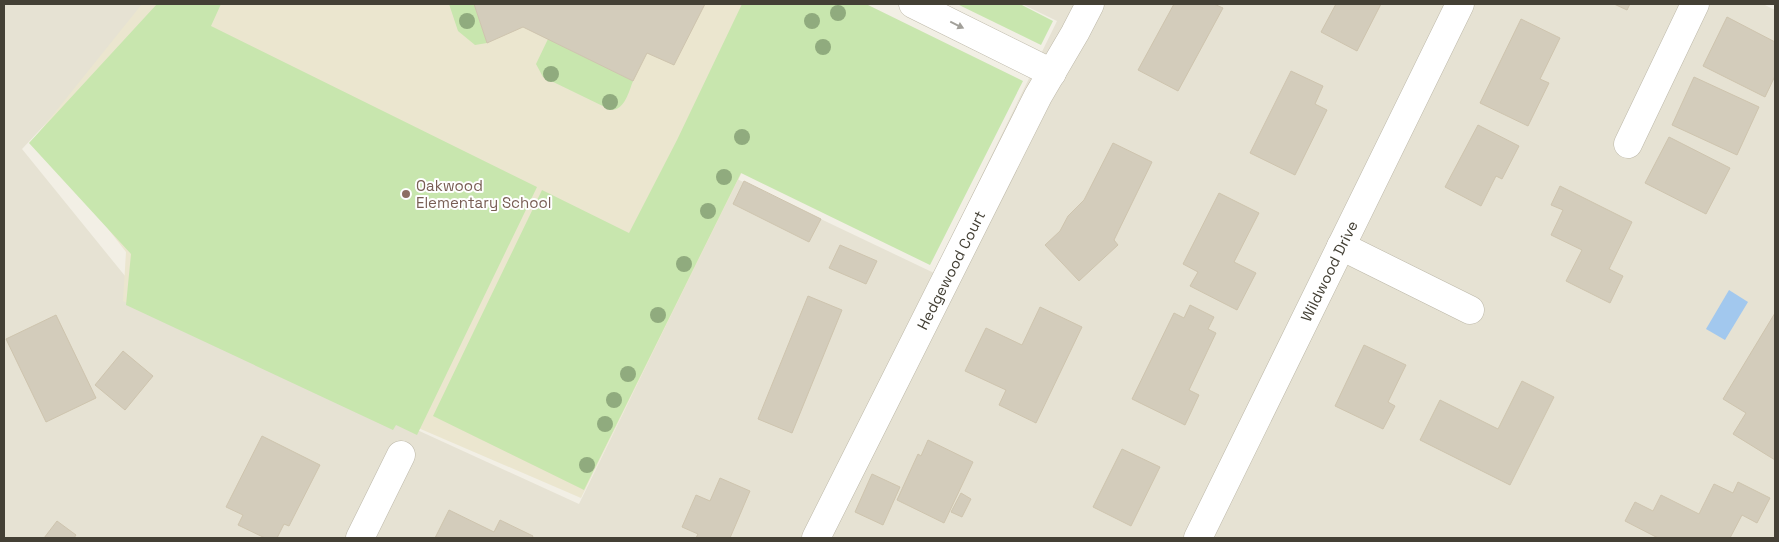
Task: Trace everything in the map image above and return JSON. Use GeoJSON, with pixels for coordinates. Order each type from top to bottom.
{"type":"FeatureCollection","features":[{"type":"Feature","properties":{"kind":"street"},"geometry":{"type":"LineString","coordinates":[[913,4],[1052,73]]}},
{"type":"Feature","properties":{"kind":"street","name":"Hedgewood Court"},"geometry":{"type":"LineString","coordinates":[[816,538],[1038,96],[1076,33],[1090,4]]}},
{"type":"Feature","properties":{"kind":"street","name":"Wildwood Drive"},"geometry":{"type":"LineString","coordinates":[[1198,538],[1460,4]]}},
{"type":"Feature","properties":{"kind":"street"},"geometry":{"type":"LineString","coordinates":[[1628,144],[1695,4]]}},
{"type":"Feature","properties":{"kind":"street"},"geometry":{"type":"LineString","coordinates":[[1341,246],[1470,310]]}},
{"type":"Feature","properties":{"kind":"street"},"geometry":{"type":"LineString","coordinates":[[360,538],[401,455]]}},
{"type":"Feature","properties":{"kind":"shaded area"},"geometry":{"type":"Polygon","coordinates":[[[4,4],[158,4],[22,149],[151,308],[579,504],[737,179],[934,273],[1057,21],[1022,4],[1763,4],[1775,10],[1775,538],[4,538],[4,4]]]}},
{"type":"Feature","properties":{"kind":"shaded area","name":"Oakwood Elementary School"},"geometry":{"type":"Polygon","coordinates":[[[142,4],[825,4],[581,498],[123,301],[126,252],[36,136],[142,4]]]}},
{"type":"Feature","properties":{"kind":"green space"},"geometry":{"type":"Polygon","coordinates":[[[157,4],[221,4],[211,26],[537,187],[417,435],[396,425],[393,430],[126,305],[131,254],[29,143],[157,4]]]}},
{"type":"Feature","properties":{"kind":"green space"},"geometry":{"type":"Polygon","coordinates":[[[449,4],[474,4],[487,43],[475,45],[458,31],[449,4]]]}},
{"type":"Feature","properties":{"kind":"green space"},"geometry":{"type":"Polygon","coordinates":[[[742,4],[866,4],[1023,81],[930,265],[741,173],[584,490],[433,416],[542,190],[629,233],[677,140],[742,4]]]}},
{"type":"Feature","properties":{"kind":"green space"},"geometry":{"type":"Polygon","coordinates":[[[957,4],[1020,4],[1053,21],[1041,45],[957,4]]]}},
{"type":"Feature","properties":{"kind":"green space"},"geometry":{"type":"Polygon","coordinates":[[[548,39],[633,81],[628,95],[620,107],[611,110],[543,77],[536,64],[548,39]]]}},
{"type":"Feature","properties":{"kind":"water"},"geometry":{"type":"Polygon","coordinates":[[[1729,290],[1748,302],[1725,340],[1706,329],[1729,290]]]}},
{"type":"Feature","properties":{"kind":"building"},"geometry":{"type":"Polygon","coordinates":[[[474,4],[705,4],[674,65],[647,53],[633,81],[523,27],[487,43],[474,4]]]}},
{"type":"Feature","properties":{"kind":"building"},"geometry":{"type":"Polygon","coordinates":[[[1174,4],[1214,4],[1223,8],[1178,91],[1138,70],[1174,4]]]}},
{"type":"Feature","properties":{"kind":"building"},"geometry":{"type":"Polygon","coordinates":[[[1336,4],[1381,4],[1357,51],[1321,32],[1336,4]]]}},
{"type":"Feature","properties":{"kind":"building"},"geometry":{"type":"Polygon","coordinates":[[[1614,4],[1630,4],[1627,10],[1614,4]]]}},
{"type":"Feature","properties":{"kind":"building"},"geometry":{"type":"Polygon","coordinates":[[[1727,17],[1775,42],[1775,76],[1765,97],[1703,66],[1727,17]]]}},
{"type":"Feature","properties":{"kind":"building"},"geometry":{"type":"Polygon","coordinates":[[[1521,19],[1560,38],[1540,79],[1549,83],[1528,126],[1480,103],[1521,19]]]}},
{"type":"Feature","properties":{"kind":"building"},"geometry":{"type":"Polygon","coordinates":[[[1291,71],[1323,86],[1315,104],[1327,110],[1295,175],[1250,153],[1291,71]]]}},
{"type":"Feature","properties":{"kind":"building"},"geometry":{"type":"Polygon","coordinates":[[[1694,77],[1759,107],[1737,155],[1672,125],[1694,77]]]}},
{"type":"Feature","properties":{"kind":"building"},"geometry":{"type":"Polygon","coordinates":[[[1478,125],[1519,146],[1502,179],[1496,176],[1481,206],[1445,187],[1478,125]]]}},
{"type":"Feature","properties":{"kind":"building"},"geometry":{"type":"Polygon","coordinates":[[[1669,137],[1730,168],[1706,214],[1645,183],[1669,137]]]}},
{"type":"Feature","properties":{"kind":"building"},"geometry":{"type":"Polygon","coordinates":[[[1113,143],[1152,162],[1114,240],[1118,245],[1079,281],[1045,245],[1060,231],[1068,216],[1084,200],[1113,143]]]}},
{"type":"Feature","properties":{"kind":"building"},"geometry":{"type":"Polygon","coordinates":[[[744,181],[821,219],[809,242],[733,204],[744,181]]]}},
{"type":"Feature","properties":{"kind":"building"},"geometry":{"type":"Polygon","coordinates":[[[1560,186],[1632,222],[1609,269],[1623,276],[1610,303],[1566,281],[1582,250],[1551,235],[1563,210],[1551,205],[1560,186]]]}},
{"type":"Feature","properties":{"kind":"building"},"geometry":{"type":"Polygon","coordinates":[[[1219,193],[1259,213],[1234,262],[1256,273],[1237,310],[1190,286],[1198,272],[1183,264],[1219,193]]]}},
{"type":"Feature","properties":{"kind":"building"},"geometry":{"type":"Polygon","coordinates":[[[840,245],[877,261],[866,284],[829,268],[840,245]]]}},
{"type":"Feature","properties":{"kind":"building"},"geometry":{"type":"Polygon","coordinates":[[[808,296],[842,310],[792,433],[758,419],[808,296]]]}},
{"type":"Feature","properties":{"kind":"building"},"geometry":{"type":"Polygon","coordinates":[[[1190,305],[1214,317],[1208,329],[1216,333],[1189,390],[1199,395],[1185,425],[1132,399],[1174,313],[1184,318],[1190,305]]]}},
{"type":"Feature","properties":{"kind":"building"},"geometry":{"type":"Polygon","coordinates":[[[1040,307],[1082,327],[1036,423],[999,405],[1006,390],[965,371],[986,328],[1022,345],[1040,307]]]}},
{"type":"Feature","properties":{"kind":"building"},"geometry":{"type":"Polygon","coordinates":[[[1775,313],[1775,460],[1733,434],[1746,413],[1723,399],[1775,313]]]}},
{"type":"Feature","properties":{"kind":"building"},"geometry":{"type":"Polygon","coordinates":[[[56,315],[96,398],[46,422],[6,339],[56,315]]]}},
{"type":"Feature","properties":{"kind":"building"},"geometry":{"type":"Polygon","coordinates":[[[1364,345],[1406,365],[1388,402],[1395,406],[1383,429],[1335,406],[1364,345]]]}},
{"type":"Feature","properties":{"kind":"building"},"geometry":{"type":"Polygon","coordinates":[[[123,351],[153,376],[125,410],[95,385],[123,351]]]}},
{"type":"Feature","properties":{"kind":"building"},"geometry":{"type":"Polygon","coordinates":[[[1522,381],[1554,397],[1510,485],[1420,440],[1440,400],[1498,429],[1522,381]]]}},
{"type":"Feature","properties":{"kind":"building"},"geometry":{"type":"Polygon","coordinates":[[[262,436],[320,465],[289,526],[284,524],[277,538],[265,538],[238,525],[243,515],[226,507],[262,436]]]}},
{"type":"Feature","properties":{"kind":"building"},"geometry":{"type":"Polygon","coordinates":[[[928,440],[973,462],[944,523],[897,500],[918,454],[921,456],[928,440]]]}},
{"type":"Feature","properties":{"kind":"building"},"geometry":{"type":"Polygon","coordinates":[[[1122,449],[1160,467],[1131,526],[1093,507],[1122,449]]]}},
{"type":"Feature","properties":{"kind":"building"},"geometry":{"type":"Polygon","coordinates":[[[872,474],[900,487],[883,525],[855,512],[872,474]]]}},
{"type":"Feature","properties":{"kind":"building"},"geometry":{"type":"Polygon","coordinates":[[[720,478],[750,491],[730,538],[696,538],[698,534],[682,527],[696,495],[710,501],[720,478]]]}},
{"type":"Feature","properties":{"kind":"building"},"geometry":{"type":"Polygon","coordinates":[[[1738,482],[1770,498],[1757,523],[1742,515],[1730,538],[1658,538],[1625,521],[1635,502],[1653,511],[1661,495],[1699,514],[1714,484],[1733,493],[1738,482]]]}},
{"type":"Feature","properties":{"kind":"building"},"geometry":{"type":"Polygon","coordinates":[[[961,493],[971,499],[962,517],[951,512],[961,493]]]}},
{"type":"Feature","properties":{"kind":"building"},"geometry":{"type":"Polygon","coordinates":[[[449,510],[494,532],[500,520],[533,536],[532,538],[435,538],[449,510]]]}},
{"type":"Feature","properties":{"kind":"building"},"geometry":{"type":"Polygon","coordinates":[[[57,521],[76,535],[74,538],[44,538],[57,521]]]}},
{"type":"Feature","properties":{"kind":"place","name":"Oakwood Elementary School"},"geometry":{"type":"Point","coordinates":[406,194]}}]}
